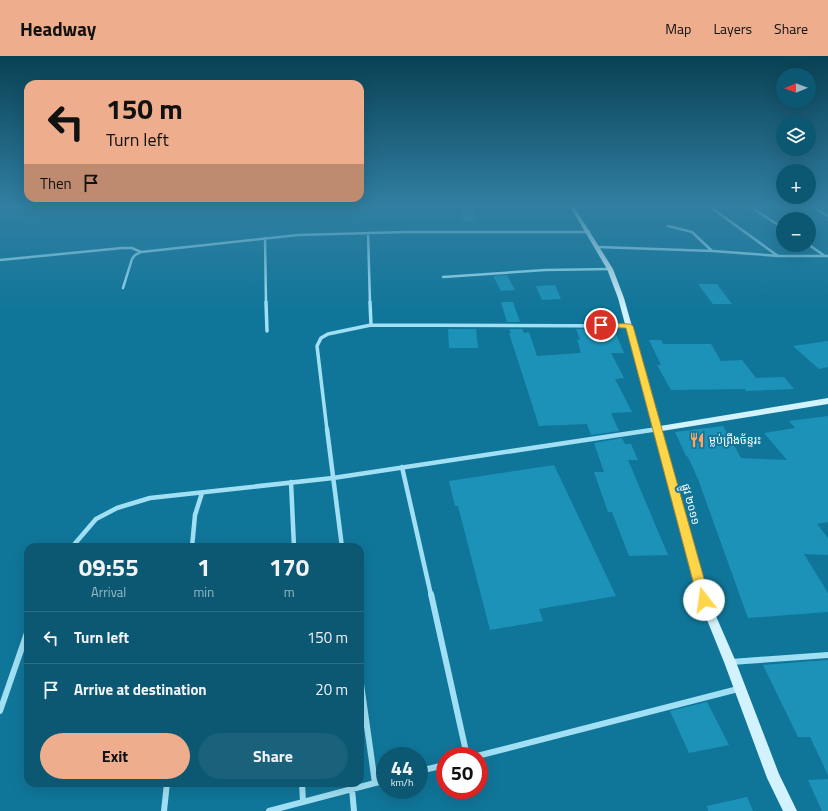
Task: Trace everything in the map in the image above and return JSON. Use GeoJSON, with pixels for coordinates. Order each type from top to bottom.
{"type":"FeatureCollection","features":[{"type":"Feature","properties":{"kind":"main road","name":"ផ្លូវ ២០១១"},"geometry":{"type":"LineString","coordinates":[[594,240],[610,269],[630,326],[704,600],[730,662],[774,778],[790,811]]}},
{"type":"Feature","properties":{"kind":"main road"},"geometry":{"type":"LineString","coordinates":[[658,429],[828,401]]}},
{"type":"Feature","properties":{"kind":"street"},"geometry":{"type":"LineString","coordinates":[[123,288],[132,258],[141,252],[245,240]]}},
{"type":"Feature","properties":{"kind":"street"},"geometry":{"type":"LineString","coordinates":[[265,240],[267,331]]}},
{"type":"Feature","properties":{"kind":"street"},"geometry":{"type":"LineString","coordinates":[[368,240],[371,325]]}},
{"type":"Feature","properties":{"kind":"street"},"geometry":{"type":"LineString","coordinates":[[701,240],[713,251]]}},
{"type":"Feature","properties":{"kind":"street"},"geometry":{"type":"LineString","coordinates":[[757,240],[779,256]]}},
{"type":"Feature","properties":{"kind":"street"},"geometry":{"type":"LineString","coordinates":[[598,247],[713,251],[779,256],[827,256]]}},
{"type":"Feature","properties":{"kind":"street"},"geometry":{"type":"LineString","coordinates":[[0,260],[122,248],[132,248],[141,252]]}},
{"type":"Feature","properties":{"kind":"street"},"geometry":{"type":"LineString","coordinates":[[816,249],[827,256]]}},
{"type":"Feature","properties":{"kind":"street"},"geometry":{"type":"LineString","coordinates":[[443,277],[545,270],[610,269]]}},
{"type":"Feature","properties":{"kind":"street"},"geometry":{"type":"LineString","coordinates":[[341,543],[317,346],[321,338],[328,334],[371,325],[630,326]]}},
{"type":"Feature","properties":{"kind":"street"},"geometry":{"type":"LineString","coordinates":[[75,543],[96,519],[117,508],[150,498],[333,478],[658,429]]}},
{"type":"Feature","properties":{"kind":"street"},"geometry":{"type":"LineString","coordinates":[[402,467],[465,747]]}},
{"type":"Feature","properties":{"kind":"street"},"geometry":{"type":"LineString","coordinates":[[291,482],[294,543]]}},
{"type":"Feature","properties":{"kind":"street"},"geometry":{"type":"LineString","coordinates":[[192,543],[195,515],[202,493]]}},
{"type":"Feature","properties":{"kind":"street"},"geometry":{"type":"LineString","coordinates":[[0,711],[24,642]]}},
{"type":"Feature","properties":{"kind":"street"},"geometry":{"type":"LineString","coordinates":[[730,662],[828,655]]}},
{"type":"Feature","properties":{"kind":"street"},"geometry":{"type":"LineString","coordinates":[[488,753],[739,688]]}},
{"type":"Feature","properties":{"kind":"street"},"geometry":{"type":"LineString","coordinates":[[364,705],[375,783],[364,786]]}},
{"type":"Feature","properties":{"kind":"street"},"geometry":{"type":"LineString","coordinates":[[164,811],[167,787]]}},
{"type":"Feature","properties":{"kind":"street"},"geometry":{"type":"LineString","coordinates":[[302,787],[303,802]]}},
{"type":"Feature","properties":{"kind":"street"},"geometry":{"type":"LineString","coordinates":[[269,811],[360,787]]}},
{"type":"Feature","properties":{"kind":"street"},"geometry":{"type":"LineString","coordinates":[[352,789],[354,811]]}},
{"type":"Feature","properties":{"kind":"building"},"geometry":{"type":"Polygon","coordinates":[[[507,275],[515,290],[501,291],[493,276],[507,275]]]}},
{"type":"Feature","properties":{"kind":"building"},"geometry":{"type":"Polygon","coordinates":[[[698,284],[717,284],[732,304],[713,304],[698,284]]]}},
{"type":"Feature","properties":{"kind":"building"},"geometry":{"type":"Polygon","coordinates":[[[555,285],[561,299],[542,300],[536,286],[555,285]]]}},
{"type":"Feature","properties":{"kind":"building"},"geometry":{"type":"Polygon","coordinates":[[[501,302],[513,302],[520,322],[507,322],[501,302]]]}},
{"type":"Feature","properties":{"kind":"building"},"geometry":{"type":"Polygon","coordinates":[[[448,329],[476,329],[478,348],[449,348],[448,329]]]}},
{"type":"Feature","properties":{"kind":"building"},"geometry":{"type":"Polygon","coordinates":[[[509,329],[522,329],[524,333],[529,332],[537,356],[581,353],[577,339],[580,340],[576,329],[614,329],[624,353],[611,353],[624,378],[615,379],[632,412],[611,413],[619,431],[591,435],[587,424],[539,426],[509,329]]]}},
{"type":"Feature","properties":{"kind":"building"},"geometry":{"type":"Polygon","coordinates":[[[649,340],[661,340],[663,344],[711,344],[721,361],[742,360],[756,378],[784,377],[794,389],[746,391],[745,389],[671,390],[657,365],[661,365],[649,340]]]}},
{"type":"Feature","properties":{"kind":"building"},"geometry":{"type":"Polygon","coordinates":[[[828,341],[828,367],[819,369],[793,346],[828,341]]]}},
{"type":"Feature","properties":{"kind":"building"},"geometry":{"type":"Polygon","coordinates":[[[828,416],[828,522],[817,524],[828,538],[828,555],[804,554],[828,593],[828,612],[748,618],[698,479],[675,432],[723,426],[741,458],[787,460],[764,433],[795,428],[789,421],[828,416]]]}},
{"type":"Feature","properties":{"kind":"building"},"geometry":{"type":"Polygon","coordinates":[[[622,438],[625,444],[631,444],[638,460],[628,460],[668,555],[629,556],[612,512],[608,512],[594,472],[604,472],[594,443],[622,438]]]}},
{"type":"Feature","properties":{"kind":"building"},"geometry":{"type":"Polygon","coordinates":[[[554,465],[616,596],[539,609],[543,621],[490,630],[458,506],[455,506],[449,481],[554,465]]]}},
{"type":"Feature","properties":{"kind":"building"},"geometry":{"type":"Polygon","coordinates":[[[828,660],[828,775],[810,737],[798,737],[763,665],[828,660]]]}},
{"type":"Feature","properties":{"kind":"building"},"geometry":{"type":"Polygon","coordinates":[[[707,702],[729,745],[689,753],[670,711],[707,702]]]}},
{"type":"Feature","properties":{"kind":"building"},"geometry":{"type":"Polygon","coordinates":[[[828,779],[828,811],[822,811],[808,780],[828,779]]]}},
{"type":"Feature","properties":{"kind":"building"},"geometry":{"type":"Polygon","coordinates":[[[747,797],[753,811],[708,811],[707,806],[747,797]]]}},
{"type":"Feature","properties":{"kind":"place","name":"ម្លប់ព្រីងច័ន្ទរះ"},"geometry":{"type":"Point","coordinates":[697,440]}},
{"type":"Feature","properties":{"kind":"route"},"geometry":{"type":"LineString","coordinates":[[601,325],[630,326],[704,600]]}}]}
